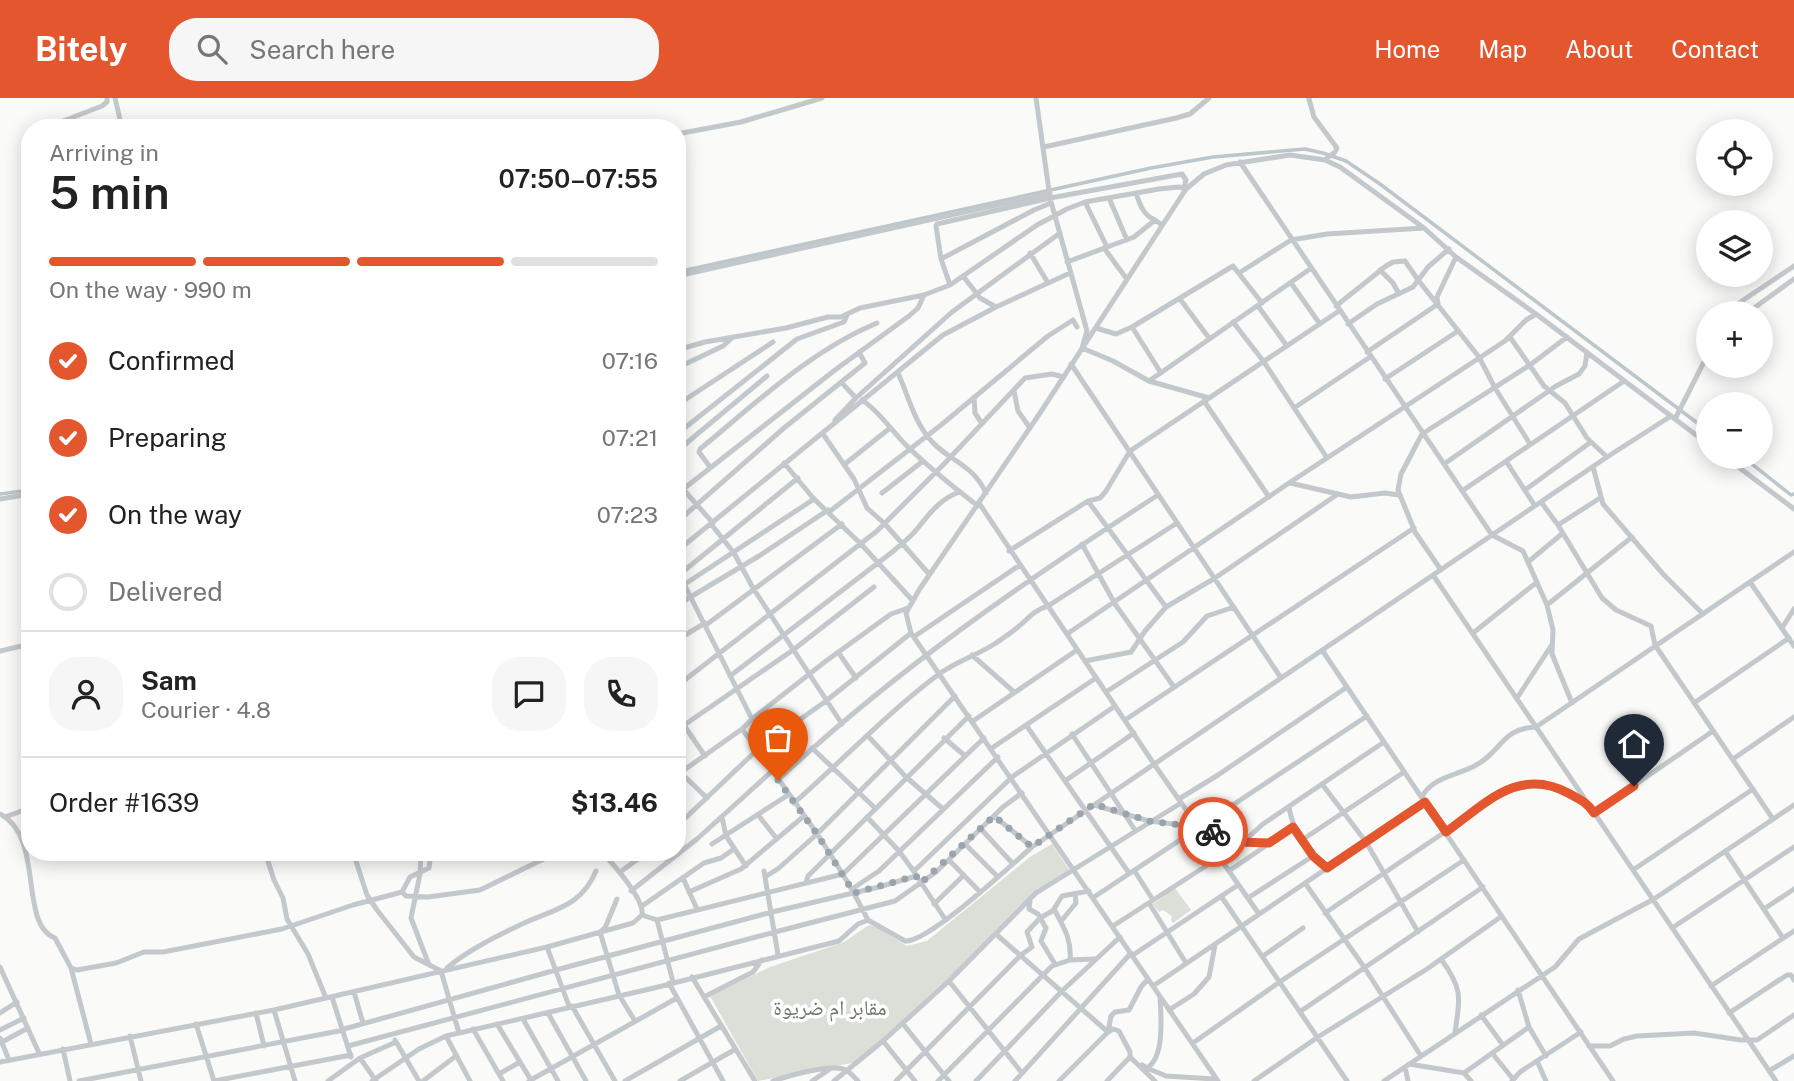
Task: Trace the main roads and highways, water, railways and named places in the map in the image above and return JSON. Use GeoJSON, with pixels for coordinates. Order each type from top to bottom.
{"type":"FeatureCollection","features":[{"type":"Feature","properties":{"kind":"waterway"},"geometry":{"type":"LineString","coordinates":[[686,270],[1151,168],[1213,157],[1305,149],[1346,161],[1380,184],[1696,422]]}},
{"type":"Feature","properties":{"kind":"waterway"},"geometry":{"type":"LineString","coordinates":[[1758,469],[1791,495],[1794,494]]}},
{"type":"Feature","properties":{"kind":"waterway"},"geometry":{"type":"LineString","coordinates":[[0,494],[21,491]]}},
{"type":"Feature","properties":{"kind":"park label","name":"مقابر ام ضريوة"},"geometry":{"type":"Point","coordinates":[830,1008]}}]}
